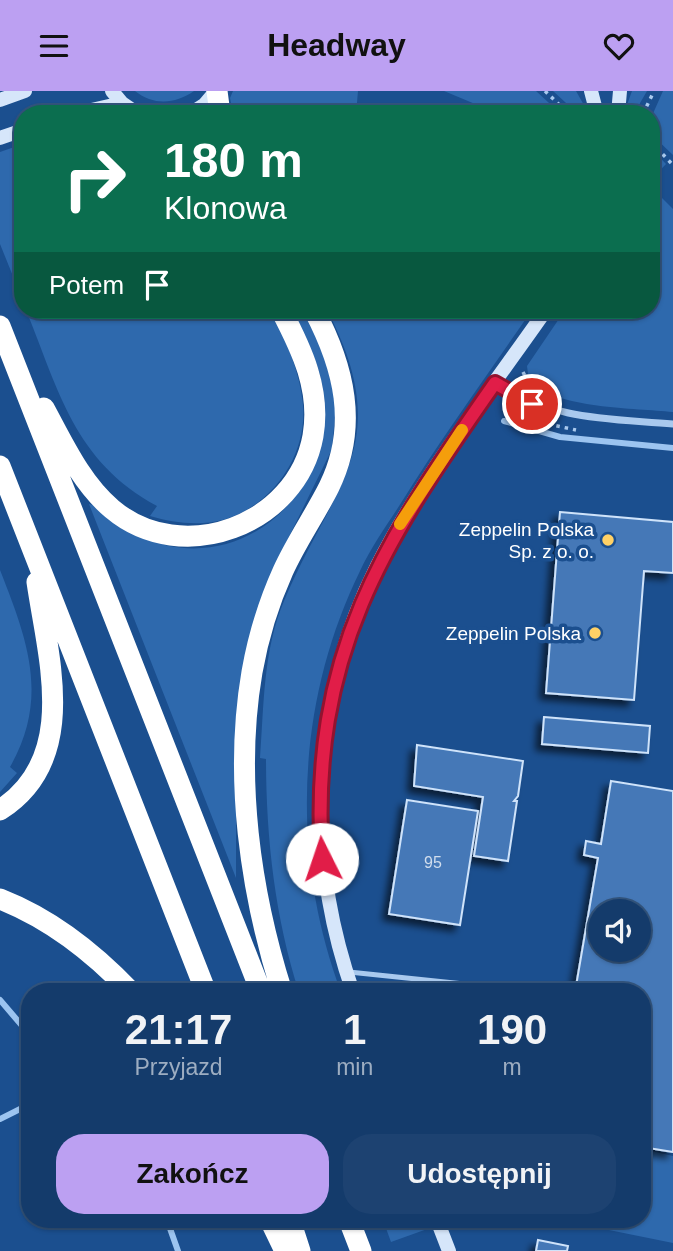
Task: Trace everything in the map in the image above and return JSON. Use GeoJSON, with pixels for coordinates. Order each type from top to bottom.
{"type":"FeatureCollection","features":[{"type":"Feature","properties":{"kind":"highway"},"geometry":{"type":"LineString","coordinates":[[2,332],[75,465],[99,496],[131,523],[173,536],[196,537],[236,528],[264,514],[290,489],[308,455],[313,436],[313,388],[302,351],[286,319]]}},
{"type":"Feature","properties":{"kind":"highway"},"geometry":{"type":"LineString","coordinates":[[280,983],[254,874],[246,799],[246,740],[252,673],[270,604],[284,569],[341,459],[345,433],[343,381],[318,319]]}},
{"type":"Feature","properties":{"kind":"highway"},"geometry":{"type":"LineString","coordinates":[[2,332],[257,983]]}},
{"type":"Feature","properties":{"kind":"highway"},"geometry":{"type":"LineString","coordinates":[[0,466],[202,983]]}},
{"type":"Feature","properties":{"kind":"highway"},"geometry":{"type":"LineString","coordinates":[[0,810],[24,789],[37,771],[54,722],[53,695],[32,549]]}},
{"type":"Feature","properties":{"kind":"highway"},"geometry":{"type":"LineString","coordinates":[[0,899],[34,915],[79,944],[121,983]]}},
{"type":"Feature","properties":{"kind":"highway"},"geometry":{"type":"LineString","coordinates":[[274,1228],[285,1251]]}},
{"type":"Feature","properties":{"kind":"highway"},"geometry":{"type":"LineString","coordinates":[[293,1228],[300,1251]]}},
{"type":"Feature","properties":{"kind":"highway"},"geometry":{"type":"LineString","coordinates":[[352,1228],[361,1251]]}},
{"type":"Feature","properties":{"kind":"street"},"geometry":{"type":"LineString","coordinates":[[0,100],[25,91]]}},
{"type":"Feature","properties":{"kind":"street"},"geometry":{"type":"LineString","coordinates":[[112,91],[125,105]]}},
{"type":"Feature","properties":{"kind":"street"},"geometry":{"type":"LineString","coordinates":[[204,105],[216,91]]}},
{"type":"Feature","properties":{"kind":"street"},"geometry":{"type":"LineString","coordinates":[[113,105],[122,103]]}},
{"type":"Feature","properties":{"kind":"street"},"geometry":{"type":"LineString","coordinates":[[350,983],[325,880],[319,817],[323,746],[332,692],[352,623],[377,566],[426,483],[540,319]]}},
{"type":"Feature","properties":{"kind":"street"},"geometry":{"type":"LineString","coordinates":[[495,383],[532,404],[559,413],[673,424]]}},
{"type":"Feature","properties":{"kind":"street"},"geometry":{"type":"LineString","coordinates":[[441,1228],[449,1251]]}},
{"type":"Feature","properties":{"kind":"lane"},"geometry":{"type":"LineString","coordinates":[[346,972],[454,983]]}},
{"type":"Feature","properties":{"kind":"path"},"geometry":{"type":"LineString","coordinates":[[545,91],[560,105]]}},
{"type":"Feature","properties":{"kind":"path"},"geometry":{"type":"LineString","coordinates":[[660,151],[673,165]]}},
{"type":"Feature","properties":{"kind":"shaded area"},"geometry":{"type":"Polygon","coordinates":[[[135,91],[194,91],[172,101],[157,101],[135,91]]]}},
{"type":"Feature","properties":{"kind":"shaded area"},"geometry":{"type":"Polygon","coordinates":[[[233,91],[358,91],[357,105],[231,105],[230,98],[233,91]]]}},
{"type":"Feature","properties":{"kind":"shaded area"},"geometry":{"type":"Polygon","coordinates":[[[444,91],[536,91],[551,105],[477,105],[444,91]]]}},
{"type":"Feature","properties":{"kind":"shaded area"},"geometry":{"type":"Polygon","coordinates":[[[553,91],[576,91],[584,105],[568,105],[553,91]]]}},
{"type":"Feature","properties":{"kind":"shaded area"},"geometry":{"type":"Polygon","coordinates":[[[632,91],[647,91],[639,105],[627,105],[632,91]]]}},
{"type":"Feature","properties":{"kind":"shaded area"},"geometry":{"type":"Polygon","coordinates":[[[663,91],[673,91],[673,155],[660,143],[660,105],[657,105],[663,91]]]}},
{"type":"Feature","properties":{"kind":"shaded area"},"geometry":{"type":"Polygon","coordinates":[[[14,147],[14,279],[0,244],[0,152],[14,147]]]}},
{"type":"Feature","properties":{"kind":"shaded area"},"geometry":{"type":"Polygon","coordinates":[[[660,158],[666,164],[660,170],[660,158]]]}},
{"type":"Feature","properties":{"kind":"shaded area"},"geometry":{"type":"Polygon","coordinates":[[[660,196],[673,209],[673,412],[597,405],[558,397],[529,381],[527,366],[559,319],[660,319],[660,196]]]}},
{"type":"Feature","properties":{"kind":"shaded area"},"geometry":{"type":"Polygon","coordinates":[[[30,319],[274,319],[299,380],[303,427],[289,467],[277,485],[261,500],[224,519],[203,523],[169,521],[150,516],[157,506],[129,488],[106,468],[88,446],[60,396],[30,319]]]}},
{"type":"Feature","properties":{"kind":"shaded area"},"geometry":{"type":"Polygon","coordinates":[[[296,319],[309,319],[323,348],[336,404],[332,449],[281,553],[236,788],[236,878],[89,504],[109,512],[147,537],[169,546],[201,548],[230,543],[257,531],[280,513],[300,491],[314,464],[323,436],[324,392],[318,367],[296,319]]]}},
{"type":"Feature","properties":{"kind":"shaded area"},"geometry":{"type":"Polygon","coordinates":[[[331,319],[526,319],[379,536],[360,571],[339,621],[323,673],[312,726],[307,779],[313,887],[338,983],[296,983],[278,906],[270,847],[266,759],[260,758],[266,678],[272,639],[284,601],[338,493],[350,462],[357,430],[357,396],[347,356],[331,319]]]}},
{"type":"Feature","properties":{"kind":"shaded area"},"geometry":{"type":"Polygon","coordinates":[[[0,570],[26,644],[32,692],[22,741],[10,767],[17,773],[0,792],[0,570]]]}},
{"type":"Feature","properties":{"kind":"shaded area"},"geometry":{"type":"Polygon","coordinates":[[[651,1151],[673,1156],[673,1243],[604,1229],[651,1228],[651,1151]]]}},
{"type":"Feature","properties":{"kind":"shaded area"},"geometry":{"type":"Polygon","coordinates":[[[386,1228],[430,1228],[391,1242],[386,1228]]]}},
{"type":"Feature","properties":{"kind":"building","name":"Zeppelin Polska"},"geometry":{"type":"Polygon","coordinates":[[[560,512],[673,522],[673,573],[644,571],[634,700],[546,693],[560,512]]]}},
{"type":"Feature","properties":{"kind":"building"},"geometry":{"type":"Polygon","coordinates":[[[544,717],[650,726],[648,753],[542,744],[544,717]]]}},
{"type":"Feature","properties":{"kind":"building"},"geometry":{"type":"Polygon","coordinates":[[[417,745],[523,761],[518,796],[514,801],[517,801],[508,861],[474,856],[483,797],[414,786],[417,745]]]}},
{"type":"Feature","properties":{"kind":"building"},"geometry":{"type":"Polygon","coordinates":[[[611,781],[673,791],[673,1152],[651,1148],[651,983],[577,983],[588,916],[588,962],[651,962],[651,899],[591,899],[598,858],[584,855],[586,841],[601,844],[611,781]]]}},
{"type":"Feature","properties":{"kind":"building"},"geometry":{"type":"Polygon","coordinates":[[[407,800],[478,811],[460,925],[389,914],[407,800]]]}},
{"type":"Feature","properties":{"kind":"building"},"geometry":{"type":"Polygon","coordinates":[[[538,1240],[568,1246],[567,1251],[536,1251],[538,1240]]]}},
{"type":"Feature","properties":{"kind":"waterway"},"geometry":{"type":"LineString","coordinates":[[504,421],[560,437],[673,448]]}},
{"type":"Feature","properties":{"kind":"waterway"},"geometry":{"type":"LineString","coordinates":[[0,1000],[21,1024]]}},
{"type":"Feature","properties":{"kind":"waterway"},"geometry":{"type":"LineString","coordinates":[[0,1119],[21,1108]]}},
{"type":"Feature","properties":{"kind":"waterway"},"geometry":{"type":"LineString","coordinates":[[170,1228],[178,1251]]}},
{"type":"Feature","properties":{"kind":"slow traffic"},"geometry":{"type":"LineString","coordinates":[[400,524],[462,430]]}},
{"type":"Feature","properties":{"kind":"place","name":"Zeppelin Polska Sp. z o. o."},"geometry":{"type":"Point","coordinates":[608,540]}},
{"type":"Feature","properties":{"kind":"place","name":"Zeppelin Polska"},"geometry":{"type":"Point","coordinates":[595,633]}},
{"type":"Feature","properties":{"kind":"route"},"geometry":{"type":"LineString","coordinates":[[322,859],[319,817],[323,746],[338,669],[364,594],[401,523],[495,383],[532,404]]}}]}
